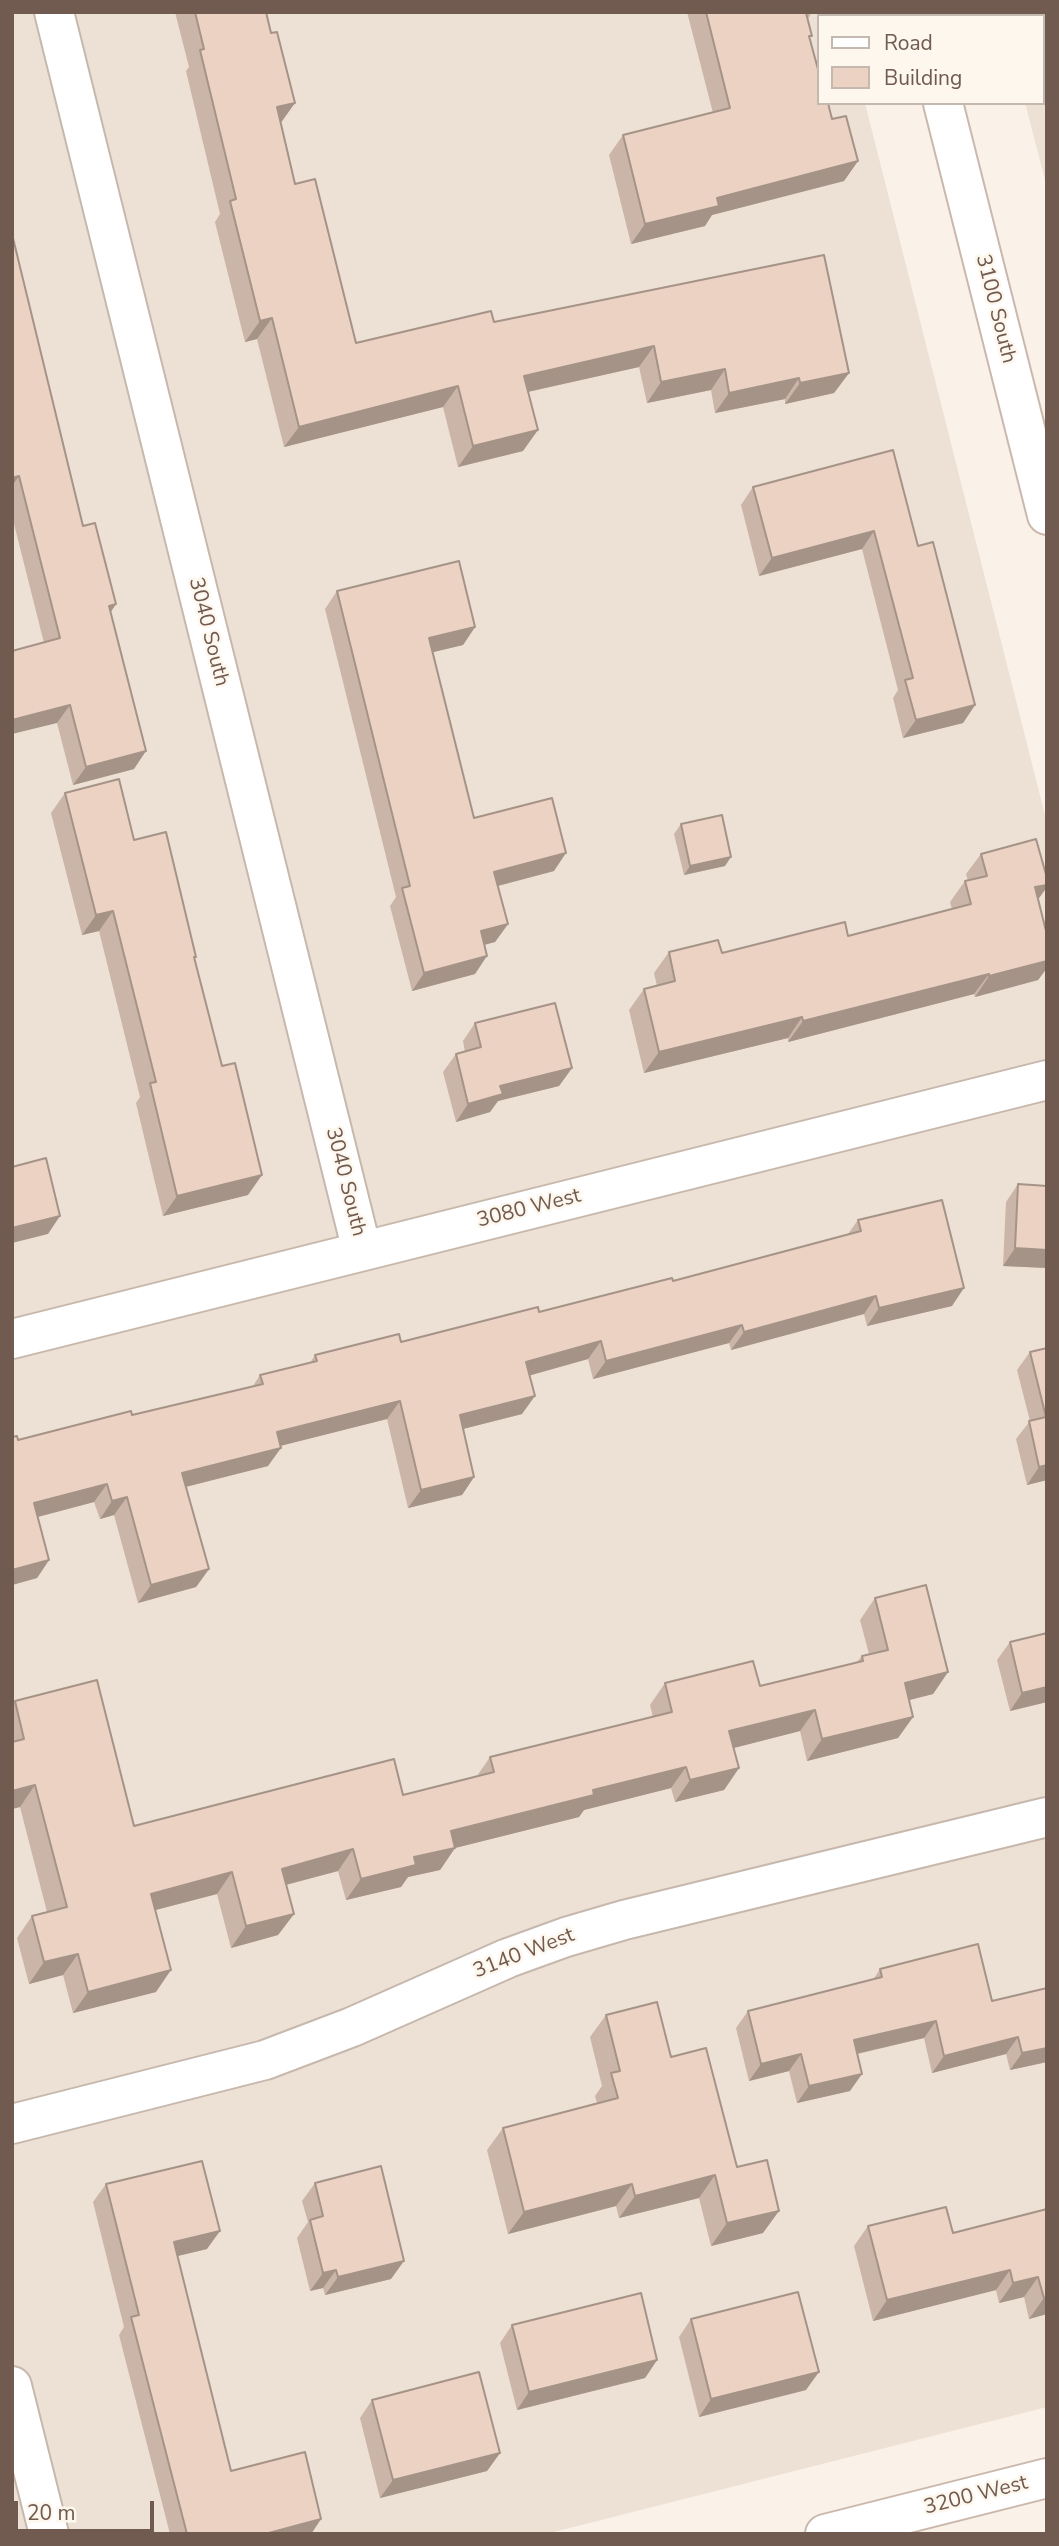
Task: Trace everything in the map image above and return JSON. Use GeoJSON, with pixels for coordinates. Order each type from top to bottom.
{"type":"FeatureCollection","features":[{"type":"Feature","properties":{"kind":"street","name":"3040 South"},"geometry":{"type":"LineString","coordinates":[[54,12],[362,1251]]}},
{"type":"Feature","properties":{"kind":"street","name":"3100 South"},"geometry":{"type":"LineString","coordinates":[[944,105],[1047,515]]}},
{"type":"Feature","properties":{"kind":"street","name":"3080 West"},"geometry":{"type":"LineString","coordinates":[[12,1339],[1047,1080]]}},
{"type":"Feature","properties":{"kind":"street","name":"3140 West"},"geometry":{"type":"LineString","coordinates":[[12,2124],[265,2060],[352,2027],[508,1958],[624,1920],[1047,1817]]}},
{"type":"Feature","properties":{"kind":"street"},"geometry":{"type":"LineString","coordinates":[[12,2386],[49,2534]]}},
{"type":"Feature","properties":{"kind":"street","name":"3200 West"},"geometry":{"type":"LineString","coordinates":[[825,2534],[1047,2478]]}},
{"type":"Feature","properties":{"kind":"shaded area"},"geometry":{"type":"Polygon","coordinates":[[[12,12],[842,12],[818,14],[818,105],[866,105],[1047,823],[1047,2407],[546,2534],[12,2534],[12,12]]]}},
{"type":"Feature","properties":{"kind":"shaded area"},"geometry":{"type":"Polygon","coordinates":[[[1047,12],[1047,188],[1026,105],[1045,105],[1045,14],[1002,14],[1047,12]]]}},
{"type":"Feature","properties":{"kind":"building"},"geometry":{"type":"Polygon","coordinates":[[[195,12],[266,12],[271,33],[277,32],[295,103],[277,107],[295,184],[315,179],[356,343],[491,311],[494,322],[824,255],[849,373],[800,383],[799,378],[729,393],[725,369],[661,382],[654,346],[524,376],[538,430],[473,446],[458,386],[299,427],[272,318],[260,321],[230,201],[236,199],[200,50],[204,49],[195,12]]]}},
{"type":"Feature","properties":{"kind":"building"},"geometry":{"type":"Polygon","coordinates":[[[706,12],[811,12],[806,13],[818,69],[818,105],[828,105],[832,119],[846,116],[858,161],[717,198],[719,206],[645,224],[623,135],[730,108],[706,12]]]}},
{"type":"Feature","properties":{"kind":"building"},"geometry":{"type":"Polygon","coordinates":[[[12,234],[83,526],[95,523],[116,604],[109,606],[146,751],[86,767],[70,705],[12,720],[12,651],[60,638],[19,476],[12,478],[12,234]]]}},
{"type":"Feature","properties":{"kind":"building"},"geometry":{"type":"Polygon","coordinates":[[[893,450],[918,546],[933,542],[975,705],[916,720],[905,680],[913,678],[874,531],[772,558],[753,487],[893,450]]]}},
{"type":"Feature","properties":{"kind":"building"},"geometry":{"type":"Polygon","coordinates":[[[459,561],[475,627],[429,638],[474,818],[552,798],[566,853],[494,872],[508,924],[481,931],[487,956],[424,973],[402,888],[410,886],[337,591],[459,561]]]}},
{"type":"Feature","properties":{"kind":"building"},"geometry":{"type":"Polygon","coordinates":[[[119,779],[134,840],[166,832],[222,1066],[235,1063],[262,1175],[177,1196],[150,1083],[156,1082],[113,911],[96,915],[65,793],[119,779]]]}},
{"type":"Feature","properties":{"kind":"building"},"geometry":{"type":"Polygon","coordinates":[[[722,815],[731,857],[690,866],[681,824],[722,815]]]}},
{"type":"Feature","properties":{"kind":"building"},"geometry":{"type":"Polygon","coordinates":[[[1036,839],[1047,878],[1047,885],[1035,887],[1047,935],[1047,961],[803,1021],[802,1017],[659,1052],[644,989],[675,981],[669,952],[718,940],[722,953],[845,922],[848,936],[971,904],[965,881],[987,876],[981,854],[1036,839]]]}},
{"type":"Feature","properties":{"kind":"building"},"geometry":{"type":"Polygon","coordinates":[[[555,1003],[572,1068],[500,1086],[503,1094],[468,1104],[456,1054],[481,1047],[475,1023],[555,1003]]]}},
{"type":"Feature","properties":{"kind":"building"},"geometry":{"type":"Polygon","coordinates":[[[46,1158],[60,1216],[12,1228],[12,1167],[46,1158]]]}},
{"type":"Feature","properties":{"kind":"building"},"geometry":{"type":"Polygon","coordinates":[[[1018,1184],[1047,1186],[1047,1250],[1015,1248],[1018,1184]]]}},
{"type":"Feature","properties":{"kind":"building"},"geometry":{"type":"Polygon","coordinates":[[[942,1200],[964,1288],[879,1308],[876,1296],[744,1332],[742,1325],[606,1361],[601,1341],[526,1362],[535,1396],[460,1415],[474,1477],[421,1490],[400,1401],[277,1432],[281,1448],[182,1473],[209,1569],[151,1585],[127,1497],[112,1501],[107,1484],[34,1503],[49,1560],[12,1570],[12,1437],[17,1436],[18,1440],[131,1411],[132,1415],[263,1384],[260,1375],[317,1361],[315,1355],[399,1334],[401,1342],[538,1307],[539,1312],[672,1278],[673,1281],[861,1231],[858,1220],[942,1200]]]}},
{"type":"Feature","properties":{"kind":"building"},"geometry":{"type":"Polygon","coordinates":[[[1047,1348],[1047,1465],[1039,1467],[1029,1421],[1046,1417],[1030,1352],[1047,1348]]]}},
{"type":"Feature","properties":{"kind":"building"},"geometry":{"type":"Polygon","coordinates":[[[926,1585],[948,1672],[905,1683],[913,1717],[822,1739],[815,1710],[729,1731],[739,1768],[690,1780],[686,1767],[593,1790],[594,1795],[451,1831],[455,1848],[414,1857],[416,1865],[361,1879],[353,1849],[282,1869],[294,1914],[246,1926],[232,1872],[151,1894],[171,1970],[88,1992],[78,1954],[44,1962],[32,1916],[67,1907],[35,1785],[12,1791],[12,1742],[24,1739],[15,1701],[97,1680],[134,1826],[394,1759],[403,1795],[494,1772],[490,1757],[672,1712],[665,1683],[753,1661],[760,1686],[863,1661],[862,1656],[888,1650],[875,1598],[926,1585]]]}},
{"type":"Feature","properties":{"kind":"building"},"geometry":{"type":"Polygon","coordinates":[[[1047,1633],[1047,1687],[1022,1693],[1010,1642],[1047,1633]]]}},
{"type":"Feature","properties":{"kind":"building"},"geometry":{"type":"Polygon","coordinates":[[[978,1944],[992,2001],[1047,1988],[1047,2048],[1022,2053],[1018,2037],[944,2056],[936,2021],[854,2040],[862,2074],[809,2086],[801,2054],[761,2064],[748,2011],[882,1977],[880,1969],[978,1944]]]}},
{"type":"Feature","properties":{"kind":"building"},"geometry":{"type":"Polygon","coordinates":[[[657,2002],[671,2057],[706,2048],[737,2167],[767,2160],[779,2211],[727,2223],[715,2175],[635,2196],[632,2184],[524,2212],[503,2128],[618,2098],[611,2073],[620,2071],[606,2015],[657,2002]]]}},
{"type":"Feature","properties":{"kind":"building"},"geometry":{"type":"Polygon","coordinates":[[[202,2161],[220,2231],[174,2242],[231,2471],[305,2452],[321,2519],[265,2534],[187,2534],[131,2317],[139,2315],[106,2184],[202,2161]]]}},
{"type":"Feature","properties":{"kind":"building"},"geometry":{"type":"Polygon","coordinates":[[[381,2166],[404,2261],[338,2277],[336,2270],[323,2273],[310,2220],[323,2216],[315,2183],[381,2166]]]}},
{"type":"Feature","properties":{"kind":"building"},"geometry":{"type":"Polygon","coordinates":[[[946,2207],[953,2233],[1047,2209],[1047,2298],[1044,2298],[1038,2277],[1013,2283],[1010,2270],[887,2300],[868,2226],[946,2207]]]}},
{"type":"Feature","properties":{"kind":"building"},"geometry":{"type":"Polygon","coordinates":[[[798,2292],[819,2372],[711,2399],[691,2319],[798,2292]]]}},
{"type":"Feature","properties":{"kind":"building"},"geometry":{"type":"Polygon","coordinates":[[[641,2293],[657,2360],[529,2392],[512,2325],[641,2293]]]}},
{"type":"Feature","properties":{"kind":"building"},"geometry":{"type":"Polygon","coordinates":[[[479,2372],[500,2453],[393,2480],[372,2400],[479,2372]]]}}]}
